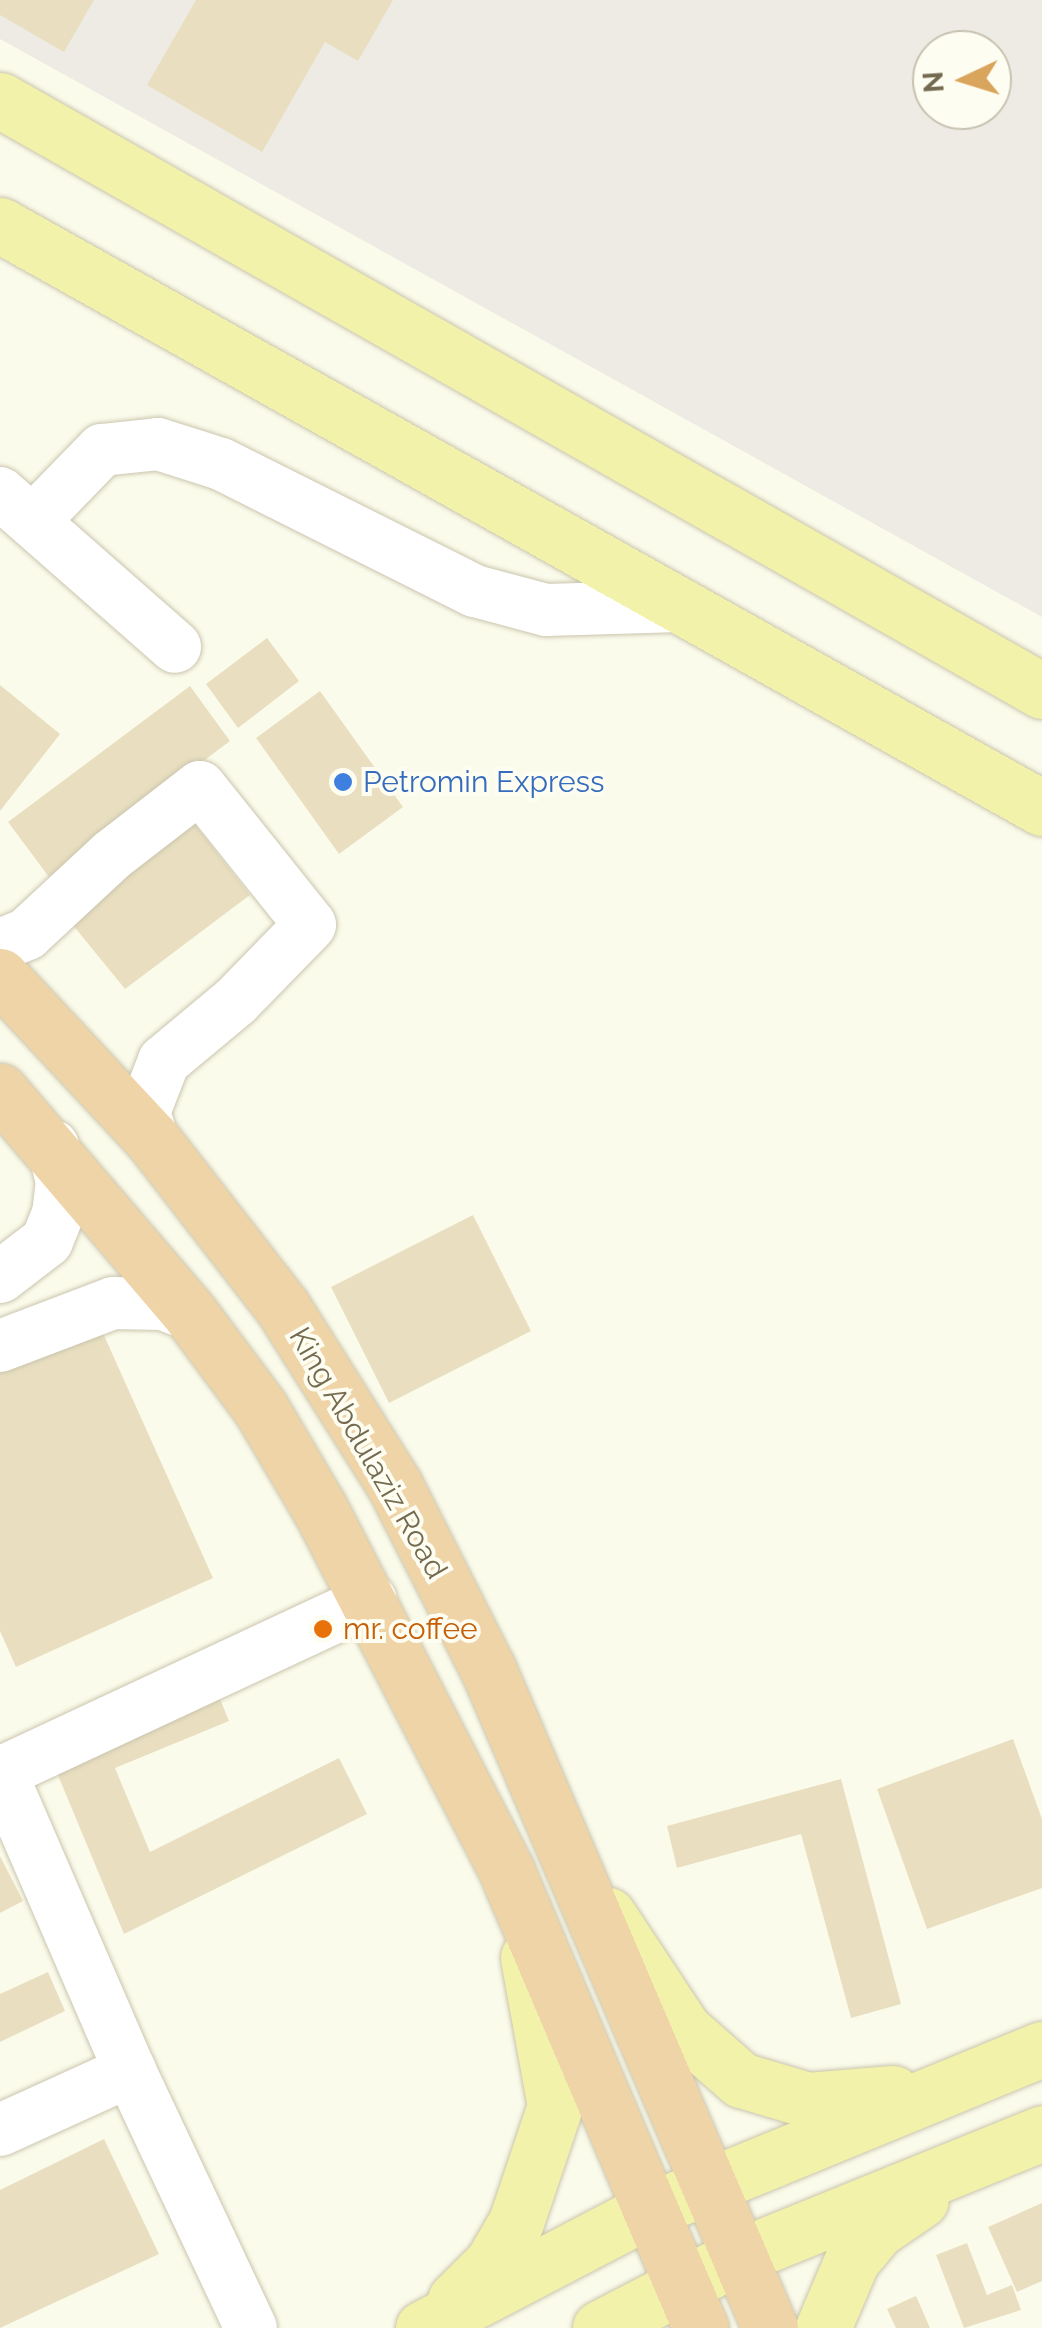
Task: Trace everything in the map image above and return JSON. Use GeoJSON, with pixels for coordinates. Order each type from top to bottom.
{"type":"FeatureCollection","features":[{"type":"Feature","properties":{"kind":"highway","name":"King Abdulaziz Road"},"geometry":{"type":"LineString","coordinates":[[0,976],[152,1139],[283,1308],[395,1486],[488,1669],[706,2188],[770,2328]]}},
{"type":"Feature","properties":{"kind":"highway"},"geometry":{"type":"LineString","coordinates":[[0,1091],[53,1146],[191,1315],[260,1410],[370,1600],[507,1872],[691,2305]]}},
{"type":"Feature","properties":{"kind":"main road"},"geometry":{"type":"LineString","coordinates":[[0,100],[1042,691]]}},
{"type":"Feature","properties":{"kind":"main road"},"geometry":{"type":"LineString","coordinates":[[0,226],[1042,808]]}},
{"type":"Feature","properties":{"kind":"main road"},"geometry":{"type":"LineString","coordinates":[[563,1847],[684,2030],[741,2080],[808,2100],[960,2082]]}},
{"type":"Feature","properties":{"kind":"main road"},"geometry":{"type":"LineString","coordinates":[[426,2326],[492,2263],[516,2222],[555,2106],[542,2013],[507,1872]]}},
{"type":"Feature","properties":{"kind":"main road"},"geometry":{"type":"LineString","coordinates":[[426,2326],[648,2211],[1042,2049]]}},
{"type":"Feature","properties":{"kind":"main road"},"geometry":{"type":"LineString","coordinates":[[600,2328],[691,2305],[737,2257],[1042,2132]]}},
{"type":"Feature","properties":{"kind":"main road"},"geometry":{"type":"LineString","coordinates":[[823,2328],[852,2260],[877,2230],[988,2154]]}},
{"type":"Feature","properties":{"kind":"street"},"geometry":{"type":"LineString","coordinates":[[175,647],[17,506],[102,450],[158,444],[221,464],[475,591],[546,610],[681,606]]}},
{"type":"Feature","properties":{"kind":"street"},"geometry":{"type":"LineString","coordinates":[[0,945],[28,934],[112,855],[200,788],[310,925],[236,1001],[164,1061],[146,1100],[152,1139]]}},
{"type":"Feature","properties":{"kind":"street"},"geometry":{"type":"LineString","coordinates":[[0,1277],[24,1264],[53,1228],[62,1182],[53,1146]]}},
{"type":"Feature","properties":{"kind":"street"},"geometry":{"type":"LineString","coordinates":[[5,1331],[112,1303],[163,1304],[191,1315]]}},
{"type":"Feature","properties":{"kind":"street"},"geometry":{"type":"LineString","coordinates":[[252,2328],[130,2071],[0,1773],[370,1600]]}},
{"type":"Feature","properties":{"kind":"street"},"geometry":{"type":"LineString","coordinates":[[0,2130],[130,2071]]}},
{"type":"Feature","properties":{"kind":"shaded area"},"geometry":{"type":"Polygon","coordinates":[[[0,0],[1042,0],[1042,617],[0,39],[0,0]]]}},
{"type":"Feature","properties":{"kind":"building"},"geometry":{"type":"Polygon","coordinates":[[[0,0],[94,0],[64,52],[0,15],[0,0]]]}},
{"type":"Feature","properties":{"kind":"building"},"geometry":{"type":"Polygon","coordinates":[[[196,0],[393,0],[358,61],[325,42],[262,152],[147,85],[196,0]]]}},
{"type":"Feature","properties":{"kind":"building"},"geometry":{"type":"Polygon","coordinates":[[[267,638],[299,681],[238,728],[206,684],[267,638]]]}},
{"type":"Feature","properties":{"kind":"building"},"geometry":{"type":"Polygon","coordinates":[[[0,685],[60,734],[0,811],[0,685]]]}},
{"type":"Feature","properties":{"kind":"building"},"geometry":{"type":"Polygon","coordinates":[[[190,686],[230,741],[49,877],[8,822],[190,686]]]}},
{"type":"Feature","properties":{"kind":"building"},"geometry":{"type":"Polygon","coordinates":[[[320,691],[403,807],[339,854],[256,738],[320,691]]]}},
{"type":"Feature","properties":{"kind":"building"},"geometry":{"type":"Polygon","coordinates":[[[190,818],[250,895],[125,989],[63,913],[190,818]]]}},
{"type":"Feature","properties":{"kind":"building"},"geometry":{"type":"Polygon","coordinates":[[[473,1215],[531,1331],[389,1403],[331,1287],[473,1215]]]}},
{"type":"Feature","properties":{"kind":"building"},"geometry":{"type":"Polygon","coordinates":[[[98,1322],[213,1578],[16,1667],[0,1631],[0,1366],[98,1322]]]}},
{"type":"Feature","properties":{"kind":"building"},"geometry":{"type":"Polygon","coordinates":[[[215,1687],[229,1721],[115,1768],[150,1852],[339,1758],[367,1814],[124,1934],[50,1756],[215,1687]]]}},
{"type":"Feature","properties":{"kind":"building"},"geometry":{"type":"Polygon","coordinates":[[[1013,1739],[1042,1819],[1042,1888],[927,1929],[877,1789],[1013,1739]]]}},
{"type":"Feature","properties":{"kind":"building"},"geometry":{"type":"Polygon","coordinates":[[[841,1779],[901,2004],[851,2018],[801,1834],[677,1868],[667,1826],[841,1779]]]}},
{"type":"Feature","properties":{"kind":"building"},"geometry":{"type":"Polygon","coordinates":[[[0,1856],[23,1901],[0,1913],[0,1856]]]}},
{"type":"Feature","properties":{"kind":"building"},"geometry":{"type":"Polygon","coordinates":[[[48,1972],[65,2011],[0,2042],[0,1994],[48,1972]]]}},
{"type":"Feature","properties":{"kind":"building"},"geometry":{"type":"Polygon","coordinates":[[[104,2139],[159,2254],[0,2328],[0,2190],[104,2139]]]}},
{"type":"Feature","properties":{"kind":"building"},"geometry":{"type":"Polygon","coordinates":[[[1042,2203],[1042,2281],[1017,2292],[988,2227],[1042,2203]]]}},
{"type":"Feature","properties":{"kind":"building"},"geometry":{"type":"Polygon","coordinates":[[[967,2243],[987,2295],[1012,2285],[1021,2310],[964,2328],[936,2255],[967,2243]]]}},
{"type":"Feature","properties":{"kind":"building"},"geometry":{"type":"Polygon","coordinates":[[[916,2296],[930,2328],[896,2328],[887,2309],[916,2296]]]}},
{"type":"Feature","properties":{"kind":"place","name":"Petromin Express"},"geometry":{"type":"Point","coordinates":[343,782]}},
{"type":"Feature","properties":{"kind":"place","name":"mr. coffee"},"geometry":{"type":"Point","coordinates":[323,1629]}}]}
